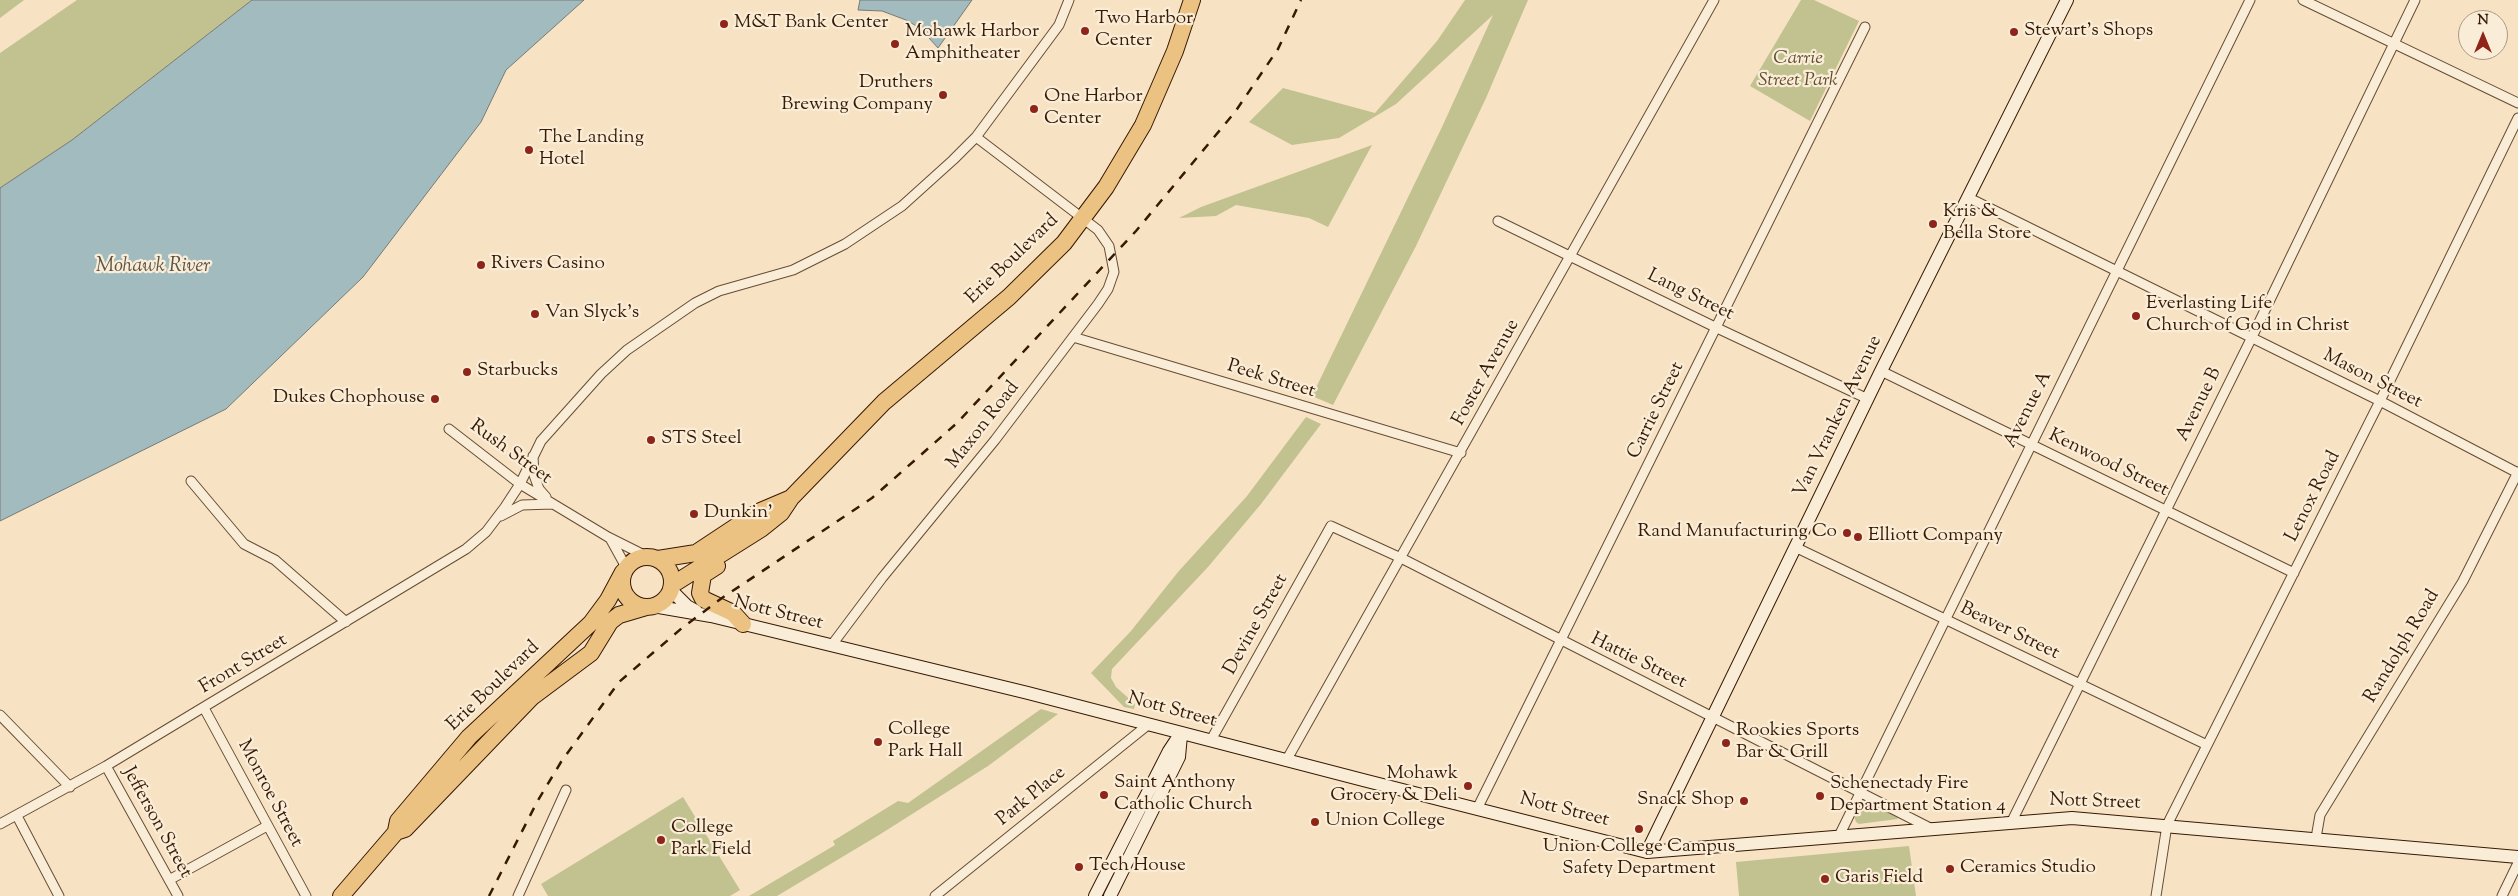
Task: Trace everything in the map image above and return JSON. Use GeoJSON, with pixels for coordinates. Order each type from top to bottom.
{"type":"FeatureCollection","features":[{"type":"Feature","properties":{"kind":"highway","name":"Erie Boulevard"},"geometry":{"type":"LineString","coordinates":[[671,587],[764,526],[780,513],[791,498],[884,402],[1009,297],[1064,243],[1106,187],[1143,124],[1172,61],[1192,0]]}},
{"type":"Feature","properties":{"kind":"highway","name":"Erie Boulevard"},"geometry":{"type":"LineString","coordinates":[[652,558],[696,554],[758,512],[791,498]]}},
{"type":"Feature","properties":{"kind":"highway"},"geometry":{"type":"LineString","coordinates":[[726,550],[724,561],[703,576],[700,593],[703,599],[733,613],[743,624]]}},
{"type":"Feature","properties":{"kind":"highway"},"geometry":{"type":"LineString","coordinates":[[652,558],[669,570],[671,587],[666,598],[649,607],[632,603],[621,586],[624,570],[632,561],[652,558]]}},
{"type":"Feature","properties":{"kind":"highway","name":"Erie Boulevard"},"geometry":{"type":"LineString","coordinates":[[396,832],[398,821],[470,737],[591,623],[608,600],[624,570]]}},
{"type":"Feature","properties":{"kind":"highway","name":"Erie Boulevard"},"geometry":{"type":"LineString","coordinates":[[341,896],[396,832],[405,828],[532,697],[590,652],[610,622],[619,615],[649,607]]}},
{"type":"Feature","properties":{"kind":"main road","name":"Van Vranken Avenue"},"geometry":{"type":"LineString","coordinates":[[1647,852],[1797,548],[1881,371],[2067,0]]}},
{"type":"Feature","properties":{"kind":"main road","name":"Nott Street"},"geometry":{"type":"LineString","coordinates":[[671,587],[692,610],[711,616],[1149,724],[1286,761],[1647,852],[2072,818],[2518,856]]}},
{"type":"Feature","properties":{"kind":"main road","name":"Nott Street"},"geometry":{"type":"LineString","coordinates":[[649,607],[711,616]]}},
{"type":"Feature","properties":{"kind":"main road"},"geometry":{"type":"LineString","coordinates":[[1095,896],[1169,751],[1181,733]]}},
{"type":"Feature","properties":{"kind":"main road"},"geometry":{"type":"LineString","coordinates":[[1110,896],[1179,757],[1181,733]]}},
{"type":"Feature","properties":{"kind":"street","name":"Front Street"},"geometry":{"type":"LineString","coordinates":[[0,824],[106,766],[466,549],[486,532],[496,519],[520,484],[541,440],[572,404],[627,350],[695,303],[719,291],[793,270],[846,244],[902,206],[976,138],[1058,26],[1069,0]]}},
{"type":"Feature","properties":{"kind":"street","name":"Foster Avenue"},"geometry":{"type":"LineString","coordinates":[[1286,761],[1461,453],[1714,0]]}},
{"type":"Feature","properties":{"kind":"street","name":"Avenue A"},"geometry":{"type":"LineString","coordinates":[[1839,836],[1944,618],[2250,0]]}},
{"type":"Feature","properties":{"kind":"street"},"geometry":{"type":"LineString","coordinates":[[2303,0],[2392,44],[2518,102]]}},
{"type":"Feature","properties":{"kind":"street","name":"Avenue B"},"geometry":{"type":"LineString","coordinates":[[2011,823],[2252,338],[2392,44],[2415,0]]}},
{"type":"Feature","properties":{"kind":"street","name":"Carrie Street"},"geometry":{"type":"LineString","coordinates":[[1477,809],[1865,27]]}},
{"type":"Feature","properties":{"kind":"street","name":"Lenox Road"},"geometry":{"type":"LineString","coordinates":[[2156,896],[2167,825],[2380,401],[2518,118]]}},
{"type":"Feature","properties":{"kind":"street","name":"Maxon Road"},"geometry":{"type":"LineString","coordinates":[[831,646],[882,578],[994,440],[1073,337],[1108,289],[1114,272],[1109,246],[1098,230],[976,138]]}},
{"type":"Feature","properties":{"kind":"street","name":"Mason Street"},"geometry":{"type":"LineString","coordinates":[[1969,198],[2380,401],[2518,472]]}},
{"type":"Feature","properties":{"kind":"street","name":"Lang Street"},"geometry":{"type":"LineString","coordinates":[[1498,221],[1868,399]]}},
{"type":"Feature","properties":{"kind":"street","name":"Peek Street"},"geometry":{"type":"LineString","coordinates":[[1073,337],[1461,453]]}},
{"type":"Feature","properties":{"kind":"street","name":"Kenwood Street"},"geometry":{"type":"LineString","coordinates":[[1881,371],[2294,573]]}},
{"type":"Feature","properties":{"kind":"street","name":"Rush Street"},"geometry":{"type":"LineString","coordinates":[[449,429],[520,484],[610,538],[652,558]]}},
{"type":"Feature","properties":{"kind":"street","name":"Rush Street"},"geometry":{"type":"LineString","coordinates":[[533,455],[534,475],[539,489],[553,504]]}},
{"type":"Feature","properties":{"kind":"street","name":"Randolph Road"},"geometry":{"type":"LineString","coordinates":[[2316,838],[2320,815],[2462,581],[2518,472]]}},
{"type":"Feature","properties":{"kind":"street"},"geometry":{"type":"LineString","coordinates":[[191,481],[244,544],[275,560],[346,622]]}},
{"type":"Feature","properties":{"kind":"street","name":"Front Street"},"geometry":{"type":"LineString","coordinates":[[496,519],[522,505],[553,504]]}},
{"type":"Feature","properties":{"kind":"street","name":"Hattie Street"},"geometry":{"type":"LineString","coordinates":[[1331,526],[1401,558],[1930,828]]}},
{"type":"Feature","properties":{"kind":"street","name":"Devine Street"},"geometry":{"type":"LineString","coordinates":[[1211,740],[1331,526]]}},
{"type":"Feature","properties":{"kind":"street"},"geometry":{"type":"LineString","coordinates":[[610,538],[624,570]]}},
{"type":"Feature","properties":{"kind":"street","name":"Beaver Street"},"geometry":{"type":"LineString","coordinates":[[1797,548],[2207,745]]}},
{"type":"Feature","properties":{"kind":"street","name":"Monroe Street"},"geometry":{"type":"LineString","coordinates":[[204,708],[306,896]]}},
{"type":"Feature","properties":{"kind":"street"},"geometry":{"type":"LineString","coordinates":[[0,715],[70,787]]}},
{"type":"Feature","properties":{"kind":"street","name":"Park Place"},"geometry":{"type":"LineString","coordinates":[[935,896],[1149,724]]}},
{"type":"Feature","properties":{"kind":"street","name":"Jefferson Street"},"geometry":{"type":"LineString","coordinates":[[106,766],[178,896]]}},
{"type":"Feature","properties":{"kind":"street"},"geometry":{"type":"LineString","coordinates":[[518,896],[566,790]]}},
{"type":"Feature","properties":{"kind":"street"},"geometry":{"type":"LineString","coordinates":[[17,816],[59,896]]}},
{"type":"Feature","properties":{"kind":"street"},"geometry":{"type":"LineString","coordinates":[[168,880],[267,826]]}},
{"type":"Feature","properties":{"kind":"street"},"geometry":{"type":"LineString","coordinates":[[2502,896],[2518,863]]}},
{"type":"Feature","properties":{"kind":"green space"},"geometry":{"type":"Polygon","coordinates":[[[0,0],[24,0],[0,18],[0,0]]]}},
{"type":"Feature","properties":{"kind":"green space"},"geometry":{"type":"Polygon","coordinates":[[[77,0],[252,0],[72,140],[0,188],[0,53],[77,0]]]}},
{"type":"Feature","properties":{"kind":"green space"},"geometry":{"type":"Polygon","coordinates":[[[1465,0],[1528,0],[1486,98],[1416,246],[1333,405],[1312,396],[1442,127],[1493,15],[1396,104],[1339,138],[1292,145],[1249,122],[1283,88],[1375,113],[1437,41],[1465,0]]]}},
{"type":"Feature","properties":{"kind":"green space","name":"Carrie Street Park"},"geometry":{"type":"Polygon","coordinates":[[[1801,0],[1814,0],[1859,21],[1810,121],[1750,86],[1801,0]]]}},
{"type":"Feature","properties":{"kind":"green space"},"geometry":{"type":"Polygon","coordinates":[[[1372,145],[1328,227],[1309,218],[1236,205],[1216,216],[1179,218],[1201,207],[1372,145]]]}},
{"type":"Feature","properties":{"kind":"green space"},"geometry":{"type":"Polygon","coordinates":[[[1306,417],[1321,424],[1261,504],[1208,567],[1112,669],[1111,678],[1116,687],[1135,704],[1134,709],[1124,707],[1091,673],[1131,631],[1178,572],[1247,496],[1306,417]]]}},
{"type":"Feature","properties":{"kind":"green space"},"geometry":{"type":"Polygon","coordinates":[[[1041,709],[1058,714],[988,766],[879,835],[777,896],[749,896],[835,845],[833,841],[898,801],[908,803],[1041,709]]]}},
{"type":"Feature","properties":{"kind":"green space","name":"College Park Field"},"geometry":{"type":"Polygon","coordinates":[[[683,797],[740,890],[730,896],[548,896],[541,884],[683,797]]]}},
{"type":"Feature","properties":{"kind":"green space"},"geometry":{"type":"Polygon","coordinates":[[[1862,799],[1896,816],[1898,819],[1859,824],[1854,816],[1862,799]]]}},
{"type":"Feature","properties":{"kind":"green space","name":"Garis Field"},"geometry":{"type":"Polygon","coordinates":[[[1909,846],[1916,896],[1739,896],[1736,862],[1909,846]]]}},
{"type":"Feature","properties":{"kind":"water","name":"Mohawk River"},"geometry":{"type":"Polygon","coordinates":[[[252,0],[584,0],[506,70],[481,122],[363,277],[226,409],[0,521],[0,188],[72,140],[252,0]]]}},
{"type":"Feature","properties":{"kind":"water"},"geometry":{"type":"Polygon","coordinates":[[[860,0],[972,0],[938,48],[920,28],[906,20],[882,11],[858,10],[860,0]]]}},
{"type":"Feature","properties":{"kind":"railway"},"geometry":{"type":"LineString","coordinates":[[489,896],[537,802],[561,762],[619,682],[682,628],[722,598],[872,498],[957,423],[1136,231],[1235,112],[1278,49],[1301,0]]}},
{"type":"Feature","properties":{"kind":"place","name":"M&T Bank Center"},"geometry":{"type":"Point","coordinates":[724,24]}},
{"type":"Feature","properties":{"kind":"place","name":"Two Harbor Center"},"geometry":{"type":"Point","coordinates":[1085,31]}},
{"type":"Feature","properties":{"kind":"place","name":"Stewart's Shops"},"geometry":{"type":"Point","coordinates":[2014,32]}},
{"type":"Feature","properties":{"kind":"place","name":"Mohawk Harbor Amphitheater"},"geometry":{"type":"Point","coordinates":[895,44]}},
{"type":"Feature","properties":{"kind":"place","name":"Druthers Brewing Company"},"geometry":{"type":"Point","coordinates":[943,95]}},
{"type":"Feature","properties":{"kind":"place","name":"One Harbor Center"},"geometry":{"type":"Point","coordinates":[1034,109]}},
{"type":"Feature","properties":{"kind":"place","name":"The Landing Hotel"},"geometry":{"type":"Point","coordinates":[529,150]}},
{"type":"Feature","properties":{"kind":"place","name":"Kris & Bella Store"},"geometry":{"type":"Point","coordinates":[1933,224]}},
{"type":"Feature","properties":{"kind":"place","name":"Rivers Casino"},"geometry":{"type":"Point","coordinates":[481,265]}},
{"type":"Feature","properties":{"kind":"place","name":"Van Slyck's"},"geometry":{"type":"Point","coordinates":[535,314]}},
{"type":"Feature","properties":{"kind":"place","name":"Everlasting Life Church of God in Christ"},"geometry":{"type":"Point","coordinates":[2136,316]}},
{"type":"Feature","properties":{"kind":"place","name":"Starbucks"},"geometry":{"type":"Point","coordinates":[467,372]}},
{"type":"Feature","properties":{"kind":"place","name":"Dukes Chophouse"},"geometry":{"type":"Point","coordinates":[435,399]}},
{"type":"Feature","properties":{"kind":"place","name":"STS Steel"},"geometry":{"type":"Point","coordinates":[651,440]}},
{"type":"Feature","properties":{"kind":"place","name":"Dunkin'"},"geometry":{"type":"Point","coordinates":[694,514]}},
{"type":"Feature","properties":{"kind":"place","name":"Rand Manufacturing Co"},"geometry":{"type":"Point","coordinates":[1847,533]}},
{"type":"Feature","properties":{"kind":"place","name":"Elliott Company"},"geometry":{"type":"Point","coordinates":[1858,537]}},
{"type":"Feature","properties":{"kind":"place","name":"College Park Hall"},"geometry":{"type":"Point","coordinates":[878,742]}},
{"type":"Feature","properties":{"kind":"place","name":"Rookies Sports Bar & Grill"},"geometry":{"type":"Point","coordinates":[1726,743]}},
{"type":"Feature","properties":{"kind":"place","name":"Mohawk Grocery & Deli"},"geometry":{"type":"Point","coordinates":[1468,786]}},
{"type":"Feature","properties":{"kind":"place","name":"Saint Anthony Catholic Church"},"geometry":{"type":"Point","coordinates":[1104,795]}},
{"type":"Feature","properties":{"kind":"place","name":"Schenectady Fire Department Station 4"},"geometry":{"type":"Point","coordinates":[1820,796]}},
{"type":"Feature","properties":{"kind":"place","name":"Snack Shop"},"geometry":{"type":"Point","coordinates":[1744,801]}},
{"type":"Feature","properties":{"kind":"place","name":"Union College"},"geometry":{"type":"Point","coordinates":[1315,822]}},
{"type":"Feature","properties":{"kind":"place","name":"Union College Campus Safety Department"},"geometry":{"type":"Point","coordinates":[1639,829]}},
{"type":"Feature","properties":{"kind":"place","name":"College Park Field"},"geometry":{"type":"Point","coordinates":[661,840]}},
{"type":"Feature","properties":{"kind":"place","name":"Tech House"},"geometry":{"type":"Point","coordinates":[1079,867]}},
{"type":"Feature","properties":{"kind":"place","name":"Ceramics Studio"},"geometry":{"type":"Point","coordinates":[1950,869]}},
{"type":"Feature","properties":{"kind":"place","name":"Garis Field"},"geometry":{"type":"Point","coordinates":[1825,879]}}]}
